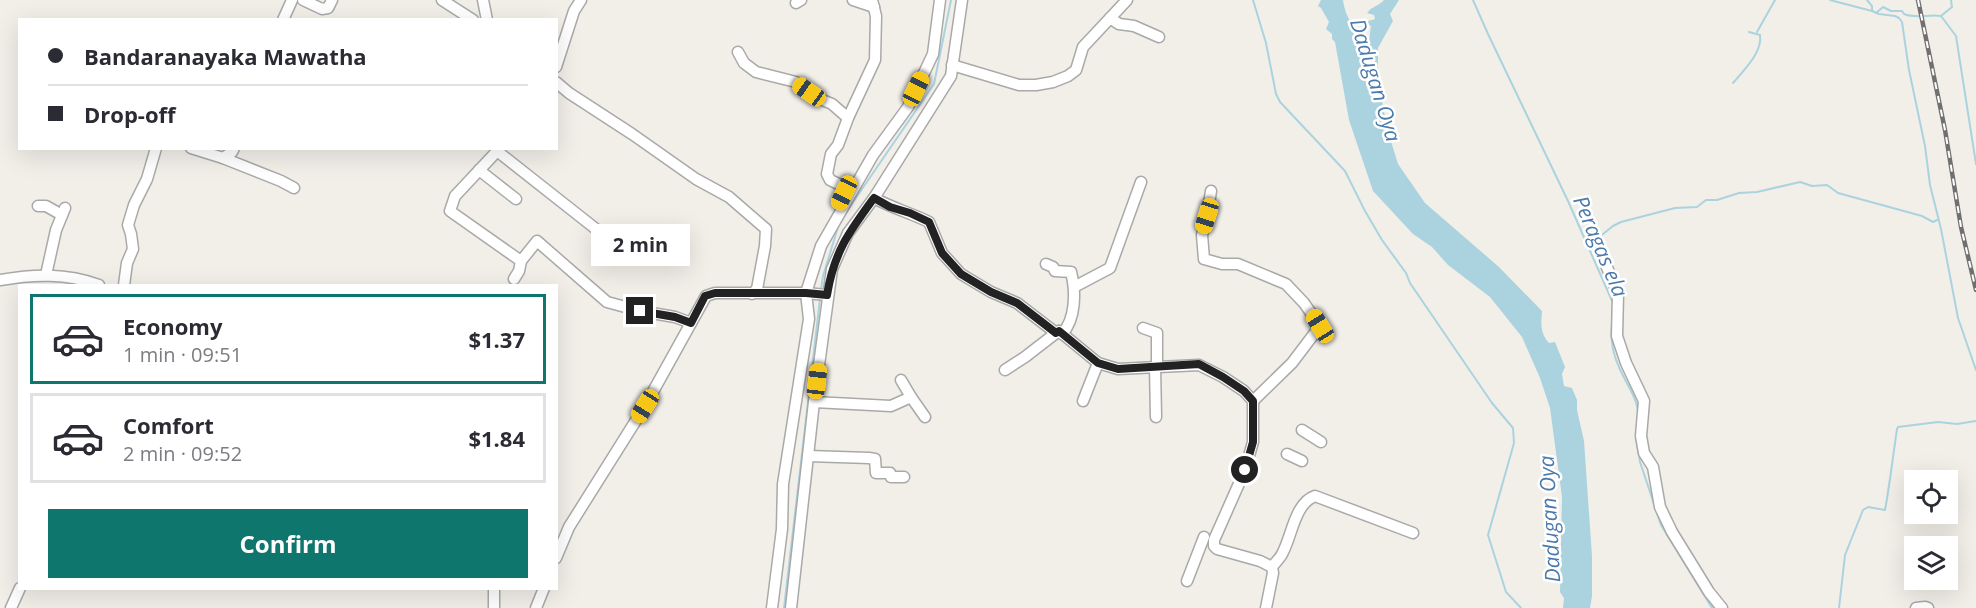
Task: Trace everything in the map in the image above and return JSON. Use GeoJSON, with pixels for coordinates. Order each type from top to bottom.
{"type":"FeatureCollection","features":[{"type":"Feature","properties":{"kind":"street"},"geometry":{"type":"LineString","coordinates":[[283,18],[292,0]]}},
{"type":"Feature","properties":{"kind":"street"},"geometry":{"type":"LineString","coordinates":[[303,0],[322,9],[328,8],[332,0]]}},
{"type":"Feature","properties":{"kind":"street"},"geometry":{"type":"LineString","coordinates":[[442,0],[470,18]]}},
{"type":"Feature","properties":{"kind":"street"},"geometry":{"type":"LineString","coordinates":[[483,0],[487,18]]}},
{"type":"Feature","properties":{"kind":"street"},"geometry":{"type":"LineString","coordinates":[[558,61],[574,11],[581,0]]}},
{"type":"Feature","properties":{"kind":"street"},"geometry":{"type":"LineString","coordinates":[[791,608],[814,402],[821,246],[826,230],[847,188],[830,180],[827,174],[831,154],[838,145],[848,118],[876,60],[876,16],[873,3],[853,0]]}},
{"type":"Feature","properties":{"kind":"street"},"geometry":{"type":"LineString","coordinates":[[821,246],[873,155],[908,107],[933,54],[940,0]]}},
{"type":"Feature","properties":{"kind":"street"},"geometry":{"type":"LineString","coordinates":[[772,608],[782,530],[783,484],[808,319],[848,233],[874,198],[951,75],[962,0]]}},
{"type":"Feature","properties":{"kind":"street"},"geometry":{"type":"LineString","coordinates":[[952,65],[1019,85],[1036,86],[1053,82],[1076,70],[1083,47],[1127,0]]}},
{"type":"Feature","properties":{"kind":"street"},"geometry":{"type":"LineString","coordinates":[[1110,18],[1119,24],[1134,26],[1159,37]]}},
{"type":"Feature","properties":{"kind":"street"},"geometry":{"type":"LineString","coordinates":[[738,52],[749,68],[756,72],[796,82],[820,99],[832,104],[848,118]]}},
{"type":"Feature","properties":{"kind":"street"},"geometry":{"type":"LineString","coordinates":[[558,84],[696,179],[729,197],[766,230],[757,289],[753,294]]}},
{"type":"Feature","properties":{"kind":"street"},"geometry":{"type":"LineString","coordinates":[[124,284],[133,249],[128,225],[155,150]]}},
{"type":"Feature","properties":{"kind":"street"},"geometry":{"type":"LineString","coordinates":[[197,150],[223,158],[294,188]]}},
{"type":"Feature","properties":{"kind":"street"},"geometry":{"type":"LineString","coordinates":[[223,158],[233,150]]}},
{"type":"Feature","properties":{"kind":"street"},"geometry":{"type":"LineString","coordinates":[[521,261],[450,212],[455,196],[498,150],[620,250]]}},
{"type":"Feature","properties":{"kind":"street"},"geometry":{"type":"LineString","coordinates":[[463,178],[466,179],[477,172]]}},
{"type":"Feature","properties":{"kind":"street"},"geometry":{"type":"LineString","coordinates":[[477,172],[516,200]]}},
{"type":"Feature","properties":{"kind":"street"},"geometry":{"type":"LineString","coordinates":[[1074,287],[1110,268],[1141,182]]}},
{"type":"Feature","properties":{"kind":"street"},"geometry":{"type":"LineString","coordinates":[[1211,191],[1202,235],[1204,259],[1222,264],[1238,258],[1287,284],[1320,326],[1292,363],[1253,401]]}},
{"type":"Feature","properties":{"kind":"street"},"geometry":{"type":"LineString","coordinates":[[874,198],[890,207],[929,222],[942,253],[961,274],[991,292],[1017,303],[1098,363],[1118,369],[1199,364],[1244,391],[1253,401],[1253,442],[1242,479],[1214,540],[1214,546],[1272,567]]}},
{"type":"Feature","properties":{"kind":"street"},"geometry":{"type":"LineString","coordinates":[[38,206],[46,206],[63,212],[45,275]]}},
{"type":"Feature","properties":{"kind":"street"},"geometry":{"type":"LineString","coordinates":[[1594,236],[1618,294],[1617,336],[1626,363],[1644,401],[1641,436],[1644,453],[1653,468],[1660,507],[1672,532],[1709,592],[1722,608]]}},
{"type":"Feature","properties":{"kind":"street"},"geometry":{"type":"LineString","coordinates":[[514,279],[521,261],[537,241],[607,302],[675,317],[691,323]]}},
{"type":"Feature","properties":{"kind":"street"},"geometry":{"type":"LineString","coordinates":[[1005,370],[1067,329],[1079,299],[1071,272],[1055,271],[1053,267],[1046,264]]}},
{"type":"Feature","properties":{"kind":"street"},"geometry":{"type":"LineString","coordinates":[[0,280],[52,274],[96,284]]}},
{"type":"Feature","properties":{"kind":"street"},"geometry":{"type":"LineString","coordinates":[[558,553],[569,527],[645,406],[705,296],[715,293],[818,294]]}},
{"type":"Feature","properties":{"kind":"street"},"geometry":{"type":"LineString","coordinates":[[1143,328],[1156,333],[1156,417]]}},
{"type":"Feature","properties":{"kind":"street"},"geometry":{"type":"LineString","coordinates":[[1083,401],[1098,363]]}},
{"type":"Feature","properties":{"kind":"street"},"geometry":{"type":"LineString","coordinates":[[901,380],[925,417]]}},
{"type":"Feature","properties":{"kind":"street"},"geometry":{"type":"LineString","coordinates":[[814,402],[891,406],[911,397]]}},
{"type":"Feature","properties":{"kind":"street"},"geometry":{"type":"LineString","coordinates":[[1302,430],[1321,442]]}},
{"type":"Feature","properties":{"kind":"street"},"geometry":{"type":"LineString","coordinates":[[1287,454],[1302,462]]}},
{"type":"Feature","properties":{"kind":"street"},"geometry":{"type":"LineString","coordinates":[[808,456],[875,459],[876,473],[890,473],[891,477],[904,477]]}},
{"type":"Feature","properties":{"kind":"street"},"geometry":{"type":"LineString","coordinates":[[1266,608],[1273,573],[1272,567],[1283,554],[1292,528],[1306,500],[1315,496],[1413,533]]}},
{"type":"Feature","properties":{"kind":"street"},"geometry":{"type":"LineString","coordinates":[[1187,581],[1204,537]]}},
{"type":"Feature","properties":{"kind":"street"},"geometry":{"type":"LineString","coordinates":[[11,608],[20,590]]}},
{"type":"Feature","properties":{"kind":"street"},"geometry":{"type":"LineString","coordinates":[[494,590],[494,608]]}},
{"type":"Feature","properties":{"kind":"street"},"geometry":{"type":"LineString","coordinates":[[536,608],[543,590]]}},
{"type":"Feature","properties":{"kind":"street"},"geometry":{"type":"LineString","coordinates":[[1916,608],[1928,608]]}},
{"type":"Feature","properties":{"kind":"water","name":"Dadugan Oya"},"geometry":{"type":"Polygon","coordinates":[[[1321,0],[1343,0],[1352,23],[1369,41],[1371,26],[1365,22],[1375,19],[1374,15],[1367,13],[1384,0],[1399,0],[1390,14],[1393,21],[1378,48],[1378,79],[1387,128],[1398,164],[1425,203],[1499,267],[1542,311],[1541,324],[1544,336],[1549,343],[1555,342],[1565,367],[1562,374],[1564,386],[1572,388],[1577,400],[1584,441],[1592,556],[1590,608],[1563,608],[1564,598],[1560,592],[1562,497],[1550,408],[1522,337],[1490,297],[1448,265],[1432,247],[1413,234],[1373,191],[1349,120],[1335,42],[1332,34],[1326,29],[1329,22],[1318,6],[1321,0]]]}},
{"type":"Feature","properties":{"kind":"waterway"},"geometry":{"type":"LineString","coordinates":[[847,211],[934,84],[951,0]]}},
{"type":"Feature","properties":{"kind":"waterway"},"geometry":{"type":"LineString","coordinates":[[1253,0],[1266,43],[1276,94],[1280,102],[1345,171],[1365,211],[1382,240],[1406,273],[1410,283],[1492,403],[1513,428],[1514,443],[1488,535],[1506,592],[1521,608]]}},
{"type":"Feature","properties":{"kind":"waterway","name":"Peragas ela"},"geometry":{"type":"LineString","coordinates":[[1473,0],[1568,201],[1613,303]]}},
{"type":"Feature","properties":{"kind":"waterway"},"geometry":{"type":"LineString","coordinates":[[1757,32],[1775,0]]}},
{"type":"Feature","properties":{"kind":"waterway"},"geometry":{"type":"LineString","coordinates":[[1830,0],[1879,14],[1895,16],[1902,22],[1930,185],[1958,318],[1976,370]]}},
{"type":"Feature","properties":{"kind":"waterway"},"geometry":{"type":"LineString","coordinates":[[1867,0],[1872,6],[1872,11]]}},
{"type":"Feature","properties":{"kind":"waterway"},"geometry":{"type":"LineString","coordinates":[[1941,16],[1952,7],[1951,0]]}},
{"type":"Feature","properties":{"kind":"waterway"},"geometry":{"type":"LineString","coordinates":[[1876,13],[1883,7],[1913,16],[1941,16],[1956,36],[1976,164]]}},
{"type":"Feature","properties":{"kind":"waterway"},"geometry":{"type":"LineString","coordinates":[[1733,83],[1751,61],[1758,48],[1760,35],[1749,32]]}},
{"type":"Feature","properties":{"kind":"waterway"},"geometry":{"type":"LineString","coordinates":[[1598,238],[1621,222],[1675,208],[1697,207],[1706,200],[1717,200],[1739,193],[1757,192],[1800,182],[1812,186],[1827,185],[1838,193],[1922,216],[1933,222],[1937,220]]}},
{"type":"Feature","properties":{"kind":"waterway"},"geometry":{"type":"LineString","coordinates":[[821,290],[839,224]]}},
{"type":"Feature","properties":{"kind":"waterway"},"geometry":{"type":"LineString","coordinates":[[784,608],[820,299]]}},
{"type":"Feature","properties":{"kind":"waterway","name":"Peragas ela"},"geometry":{"type":"LineString","coordinates":[[1613,318],[1611,336],[1614,352],[1638,411]]}},
{"type":"Feature","properties":{"kind":"waterway"},"geometry":{"type":"LineString","coordinates":[[1839,608],[1845,555],[1863,510],[1868,507],[1885,510],[1898,427],[1938,422],[1957,424],[1976,421]]}},
{"type":"Feature","properties":{"kind":"waterway","name":"Peragas ela"},"geometry":{"type":"LineString","coordinates":[[1636,437],[1640,462],[1661,525],[1712,608]]}},
{"type":"Feature","properties":{"kind":"railway"},"geometry":{"type":"LineString","coordinates":[[1918,0],[1945,130],[1961,227],[1976,290]]}},
{"type":"Feature","properties":{"kind":"route"},"geometry":{"type":"LineString","coordinates":[[640,311],[664,314],[691,323],[705,296],[715,293],[827,295],[832,269],[840,249],[848,233],[874,198],[890,207],[929,222],[942,253],[961,274],[991,292],[1017,303],[1056,333],[1059,331],[1098,363],[1118,369],[1199,364],[1244,391],[1253,401],[1253,442],[1245,470]]}}]}
